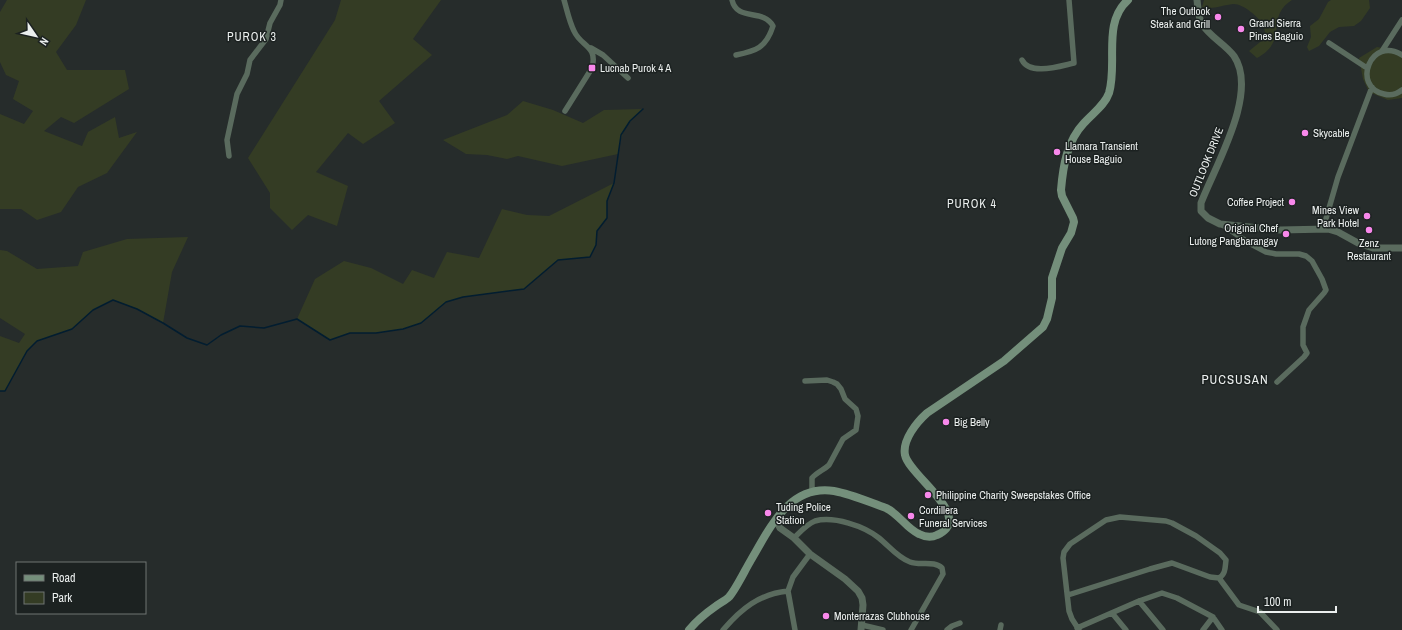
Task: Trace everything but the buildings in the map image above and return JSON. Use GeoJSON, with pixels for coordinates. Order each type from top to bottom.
{"type":"FeatureCollection","features":[{"type":"Feature","properties":{"kind":"main road"},"geometry":{"type":"LineString","coordinates":[[689,630],[696,621],[729,597],[771,527],[788,505],[795,499],[812,491],[825,490],[840,493],[886,508],[893,511],[913,530],[927,537],[933,537],[941,533],[947,526],[949,520],[948,511],[907,461],[904,451],[909,435],[918,421],[932,409],[1004,361],[1038,331],[1047,319],[1052,298],[1052,278],[1062,248],[1071,232],[1074,222],[1062,196],[1061,190],[1067,152],[1079,129],[1101,106],[1109,93],[1112,73],[1113,30],[1115,19],[1120,8],[1128,0]]}},
{"type":"Feature","properties":{"kind":"street"},"geometry":{"type":"LineString","coordinates":[[229,156],[227,140],[237,94],[247,74],[250,60],[266,39],[270,23],[280,5],[281,0]]}},
{"type":"Feature","properties":{"kind":"street"},"geometry":{"type":"LineString","coordinates":[[564,0],[574,31],[594,54],[592,68],[565,112]]}},
{"type":"Feature","properties":{"kind":"street"},"geometry":{"type":"LineString","coordinates":[[732,0],[737,11],[769,20],[773,26],[770,35],[763,44],[753,52],[736,55]]}},
{"type":"Feature","properties":{"kind":"street"},"geometry":{"type":"LineString","coordinates":[[1022,60],[1023,63],[1036,70],[1074,63],[1069,0]]}},
{"type":"Feature","properties":{"kind":"street","name":"OUTLOOK DRIVE"},"geometry":{"type":"LineString","coordinates":[[1197,0],[1201,23],[1234,55],[1241,71],[1242,95],[1224,148],[1201,203],[1201,212],[1208,218],[1220,224],[1280,230],[1323,229],[1338,232],[1358,243],[1372,248],[1402,248]]}},
{"type":"Feature","properties":{"kind":"street"},"geometry":{"type":"LineString","coordinates":[[1382,51],[1402,20]]}},
{"type":"Feature","properties":{"kind":"street"},"geometry":{"type":"LineString","coordinates":[[1329,43],[1367,68]]}},
{"type":"Feature","properties":{"kind":"street"},"geometry":{"type":"LineString","coordinates":[[589,47],[603,55],[628,78]]}},
{"type":"Feature","properties":{"kind":"street"},"geometry":{"type":"LineString","coordinates":[[1400,51],[1382,51],[1375,55],[1367,68],[1367,75],[1368,81],[1372,87],[1380,93],[1389,95],[1398,93],[1402,90]]}},
{"type":"Feature","properties":{"kind":"street"},"geometry":{"type":"LineString","coordinates":[[1323,229],[1338,177],[1372,87]]}},
{"type":"Feature","properties":{"kind":"street"},"geometry":{"type":"LineString","coordinates":[[1220,224],[1266,252],[1276,254],[1299,254],[1306,256],[1312,261],[1325,285],[1326,290],[1309,310],[1303,327],[1303,344],[1308,353],[1277,382]]}},
{"type":"Feature","properties":{"kind":"street"},"geometry":{"type":"LineString","coordinates":[[805,381],[827,380],[833,382],[841,389],[845,400],[856,409],[858,416],[856,430],[843,439],[829,465],[812,478],[812,491]]}},
{"type":"Feature","properties":{"kind":"street"},"geometry":{"type":"LineString","coordinates":[[1068,595],[1172,563],[1210,577],[1219,578],[1223,576],[1226,560],[1224,557],[1196,536],[1166,521],[1120,517],[1112,518],[1106,520],[1070,544],[1064,552],[1063,558],[1069,611],[1072,619],[1078,629],[1139,601],[1157,594],[1168,594],[1212,617],[1222,630]]}},
{"type":"Feature","properties":{"kind":"street"},"geometry":{"type":"LineString","coordinates":[[776,520],[780,528],[794,538],[810,554],[858,590],[862,598],[863,605],[861,628],[883,630]]}},
{"type":"Feature","properties":{"kind":"street"},"geometry":{"type":"LineString","coordinates":[[794,538],[807,526],[816,521],[825,520],[848,523],[879,538],[888,547],[910,562],[940,566],[943,574],[911,630]]}},
{"type":"Feature","properties":{"kind":"street"},"geometry":{"type":"LineString","coordinates":[[771,527],[780,528]]}},
{"type":"Feature","properties":{"kind":"street"},"geometry":{"type":"LineString","coordinates":[[795,630],[788,591],[793,577],[810,554]]}},
{"type":"Feature","properties":{"kind":"street"},"geometry":{"type":"LineString","coordinates":[[1219,578],[1239,605],[1260,612],[1277,630]]}},
{"type":"Feature","properties":{"kind":"street"},"geometry":{"type":"LineString","coordinates":[[723,630],[748,605],[771,594],[788,591]]}},
{"type":"Feature","properties":{"kind":"street"},"geometry":{"type":"LineString","coordinates":[[1139,601],[1163,630]]}},
{"type":"Feature","properties":{"kind":"street"},"geometry":{"type":"LineString","coordinates":[[1112,613],[1126,630]]}},
{"type":"Feature","properties":{"kind":"street"},"geometry":{"type":"LineString","coordinates":[[1203,630],[1212,617]]}},
{"type":"Feature","properties":{"kind":"street"},"geometry":{"type":"LineString","coordinates":[[947,630],[960,623]]}},
{"type":"Feature","properties":{"kind":"green space"},"geometry":{"type":"Polygon","coordinates":[[[7,0],[86,0],[76,25],[56,52],[67,70],[125,70],[129,89],[74,123],[61,117],[44,131],[82,146],[88,132],[115,117],[119,138],[137,132],[107,173],[78,187],[61,212],[37,220],[21,209],[0,209],[0,114],[24,124],[33,111],[13,99],[19,81],[6,75],[0,62],[0,12],[7,0]]]}},
{"type":"Feature","properties":{"kind":"green space"},"geometry":{"type":"Polygon","coordinates":[[[341,0],[441,0],[413,39],[432,55],[379,101],[395,123],[363,144],[348,133],[316,172],[348,186],[337,226],[308,215],[292,230],[270,208],[270,193],[248,158],[335,20],[341,0]]]}},
{"type":"Feature","properties":{"kind":"green space"},"geometry":{"type":"Polygon","coordinates":[[[1204,0],[1292,0],[1279,14],[1272,44],[1267,51],[1257,58],[1249,51],[1265,38],[1264,27],[1258,18],[1250,11],[1237,4],[1214,8],[1202,7],[1204,0]]]}},
{"type":"Feature","properties":{"kind":"green space"},"geometry":{"type":"Polygon","coordinates":[[[1331,0],[1369,0],[1370,8],[1361,21],[1354,26],[1339,27],[1330,32],[1319,46],[1309,51],[1307,47],[1311,37],[1310,26],[1319,19],[1328,2],[1331,0]]]}},
{"type":"Feature","properties":{"kind":"green space"},"geometry":{"type":"Polygon","coordinates":[[[1377,47],[1402,52],[1402,98],[1388,100],[1369,92],[1363,79],[1359,58],[1377,47]]]}},
{"type":"Feature","properties":{"kind":"green space"},"geometry":{"type":"Polygon","coordinates":[[[523,101],[553,110],[583,123],[604,110],[643,109],[625,129],[618,154],[562,166],[518,156],[507,159],[487,155],[466,154],[443,140],[507,115],[523,101]]]}},
{"type":"Feature","properties":{"kind":"green space"},"geometry":{"type":"Polygon","coordinates":[[[614,183],[607,201],[607,218],[597,231],[596,245],[590,257],[558,260],[524,289],[463,297],[447,302],[421,323],[403,329],[376,333],[350,333],[330,340],[297,319],[315,279],[344,261],[371,268],[403,284],[412,270],[434,278],[447,252],[479,258],[502,209],[527,215],[549,216],[614,183]]]}},
{"type":"Feature","properties":{"kind":"green space"},"geometry":{"type":"Polygon","coordinates":[[[188,237],[172,272],[163,323],[138,309],[113,300],[93,310],[72,329],[37,341],[27,351],[5,391],[0,391],[0,336],[19,343],[25,334],[0,318],[0,250],[7,251],[37,269],[78,266],[83,252],[127,239],[188,237]]]}},
{"type":"Feature","properties":{"kind":"waterway"},"geometry":{"type":"LineString","coordinates":[[0,391],[5,391],[27,351],[37,341],[72,329],[93,310],[113,300],[137,309],[187,338],[207,345],[221,335],[240,326],[264,328],[297,319],[330,340],[350,333],[376,333],[403,329],[421,323],[446,302],[463,297],[524,289],[558,260],[590,257],[596,245],[597,231],[607,218],[607,201],[614,183],[621,135],[630,121],[643,109]]}},
{"type":"Feature","properties":{"kind":"place","name":"The Outlook Steak and Grill"},"geometry":{"type":"Point","coordinates":[1218,17]}},
{"type":"Feature","properties":{"kind":"place","name":"Grand Sierra Pines Baguio"},"geometry":{"type":"Point","coordinates":[1241,29]}},
{"type":"Feature","properties":{"kind":"place","name":"Lucnab Purok 4 A"},"geometry":{"type":"Point","coordinates":[592,68]}},
{"type":"Feature","properties":{"kind":"place","name":"Skycable"},"geometry":{"type":"Point","coordinates":[1305,133]}},
{"type":"Feature","properties":{"kind":"place","name":"Llamara Transient House Baguio"},"geometry":{"type":"Point","coordinates":[1057,152]}},
{"type":"Feature","properties":{"kind":"place","name":"Coffee Project"},"geometry":{"type":"Point","coordinates":[1292,202]}},
{"type":"Feature","properties":{"kind":"place","name":"Mines View Park Hotel"},"geometry":{"type":"Point","coordinates":[1367,216]}},
{"type":"Feature","properties":{"kind":"place","name":"Zenz Restaurant"},"geometry":{"type":"Point","coordinates":[1369,230]}},
{"type":"Feature","properties":{"kind":"place","name":"Original Chef Lutong Pangbarangay"},"geometry":{"type":"Point","coordinates":[1286,234]}},
{"type":"Feature","properties":{"kind":"place","name":"Big Belly"},"geometry":{"type":"Point","coordinates":[946,422]}},
{"type":"Feature","properties":{"kind":"place","name":"Philippine Charity Sweepstakes Office"},"geometry":{"type":"Point","coordinates":[928,495]}},
{"type":"Feature","properties":{"kind":"place","name":"Tuding Police Station"},"geometry":{"type":"Point","coordinates":[768,513]}},
{"type":"Feature","properties":{"kind":"place","name":"Cordillera Funeral Services"},"geometry":{"type":"Point","coordinates":[911,516]}},
{"type":"Feature","properties":{"kind":"place","name":"Monterrazas Clubhouse"},"geometry":{"type":"Point","coordinates":[826,616]}},
{"type":"Feature","properties":{"kind":"district","name":"PUROK 3"},"geometry":{"type":"Point","coordinates":[252,37]}},
{"type":"Feature","properties":{"kind":"district","name":"PUROK 4"},"geometry":{"type":"Point","coordinates":[972,204]}},
{"type":"Feature","properties":{"kind":"district","name":"PUCSUSAN"},"geometry":{"type":"Point","coordinates":[1235,379]}}]}
